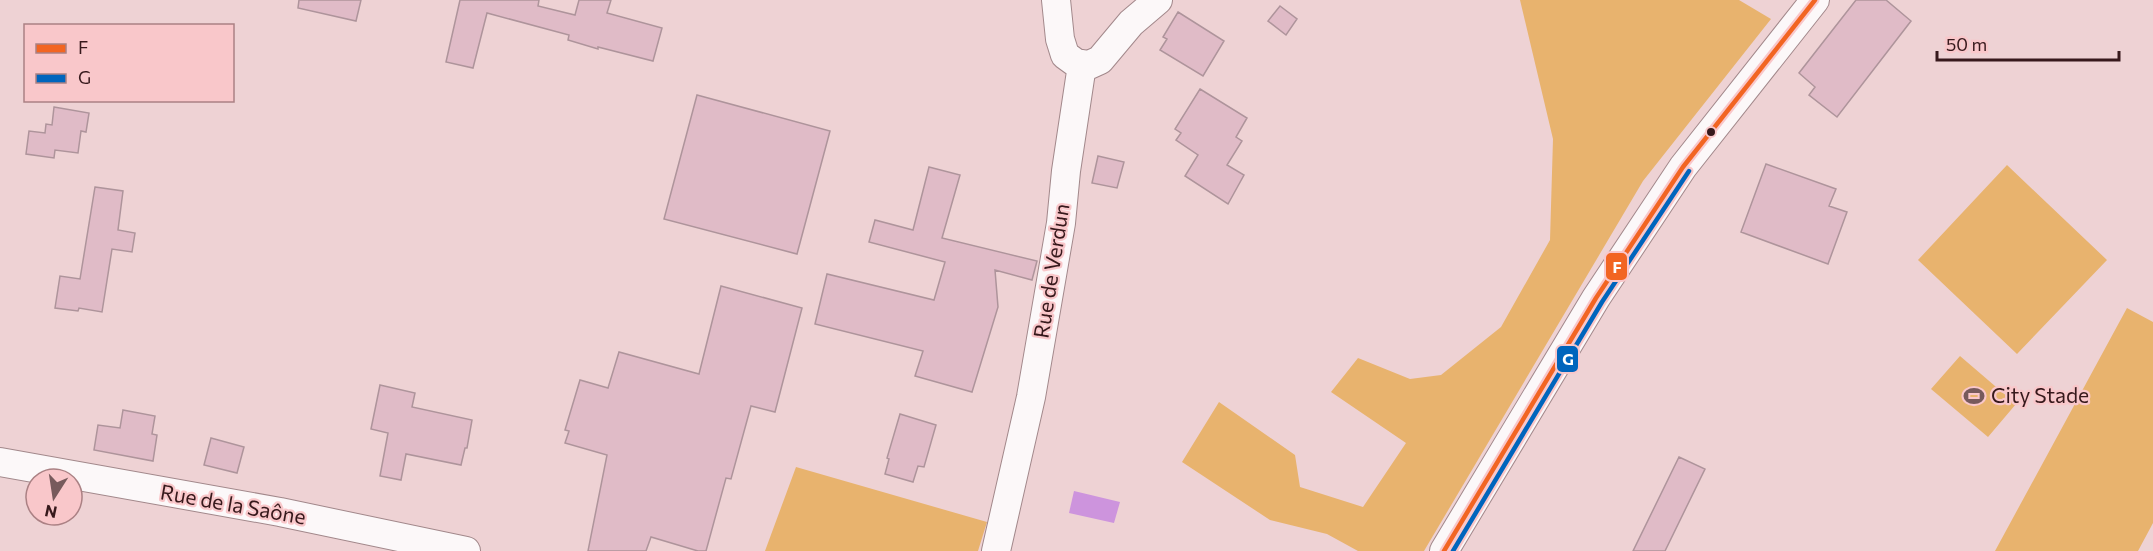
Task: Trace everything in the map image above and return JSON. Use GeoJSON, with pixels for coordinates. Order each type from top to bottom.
{"type":"FeatureCollection","features":[{"type":"Feature","properties":{"kind":"street"},"geometry":{"type":"LineString","coordinates":[[1050,1],[1065,55],[1076,63],[1089,65],[1100,60],[1131,23],[1158,0]]}},
{"type":"Feature","properties":{"kind":"street"},"geometry":{"type":"LineString","coordinates":[[1444,551],[1596,298],[1683,167],[1815,0]]}},
{"type":"Feature","properties":{"kind":"street","name":"Rue de Verdun"},"geometry":{"type":"LineString","coordinates":[[996,551],[1031,397],[1061,223],[1066,171],[1082,65]]}},
{"type":"Feature","properties":{"kind":"street","name":"Rue de la Saône"},"geometry":{"type":"LineString","coordinates":[[0,462],[280,512],[466,551]]}},
{"type":"Feature","properties":{"kind":"shaded area"},"geometry":{"type":"Polygon","coordinates":[[[1520,0],[1739,0],[1771,19],[1643,181],[1424,551],[1358,551],[1327,534],[1270,520],[1182,462],[1219,402],[1295,455],[1300,487],[1363,507],[1406,443],[1331,392],[1358,358],[1410,379],[1441,375],[1501,327],[1550,240],[1553,139],[1520,0]]]}},
{"type":"Feature","properties":{"kind":"shaded area"},"geometry":{"type":"Polygon","coordinates":[[[2007,165],[2107,260],[2017,354],[1918,260],[2007,165]]]}},
{"type":"Feature","properties":{"kind":"shaded area"},"geometry":{"type":"Polygon","coordinates":[[[2127,308],[2153,322],[2153,523],[2138,551],[1995,551],[2127,308]]]}},
{"type":"Feature","properties":{"kind":"shaded area","name":"City Stade"},"geometry":{"type":"Polygon","coordinates":[[[1960,356],[2016,404],[1988,437],[1931,389],[1960,356]]]}},
{"type":"Feature","properties":{"kind":"shaded area"},"geometry":{"type":"Polygon","coordinates":[[[796,467],[987,522],[978,551],[765,551],[796,467]]]}},
{"type":"Feature","properties":{"kind":"shaded area"},"geometry":{"type":"Polygon","coordinates":[[[1074,491],[1120,502],[1114,523],[1069,513],[1074,491]]]}},
{"type":"Feature","properties":{"kind":"building"},"geometry":{"type":"Polygon","coordinates":[[[299,0],[361,0],[356,21],[298,8],[299,0]]]}},
{"type":"Feature","properties":{"kind":"building"},"geometry":{"type":"Polygon","coordinates":[[[460,0],[539,0],[538,6],[575,15],[579,0],[611,0],[607,13],[662,28],[653,61],[598,47],[598,49],[568,40],[569,35],[487,13],[473,68],[446,62],[460,0]]]}},
{"type":"Feature","properties":{"kind":"building"},"geometry":{"type":"Polygon","coordinates":[[[1856,0],[1886,0],[1911,21],[1837,117],[1809,95],[1815,87],[1799,73],[1856,0]]]}},
{"type":"Feature","properties":{"kind":"building"},"geometry":{"type":"Polygon","coordinates":[[[1280,6],[1297,19],[1286,35],[1268,21],[1280,6]]]}},
{"type":"Feature","properties":{"kind":"building"},"geometry":{"type":"Polygon","coordinates":[[[1178,12],[1224,41],[1203,76],[1160,50],[1167,39],[1163,37],[1178,12]]]}},
{"type":"Feature","properties":{"kind":"building"},"geometry":{"type":"Polygon","coordinates":[[[1200,89],[1247,118],[1236,137],[1242,141],[1227,165],[1244,175],[1228,204],[1185,176],[1198,155],[1176,140],[1181,133],[1175,129],[1200,89]]]}},
{"type":"Feature","properties":{"kind":"building"},"geometry":{"type":"Polygon","coordinates":[[[697,95],[830,131],[797,254],[664,219],[697,95]]]}},
{"type":"Feature","properties":{"kind":"building"},"geometry":{"type":"Polygon","coordinates":[[[54,107],[89,113],[86,132],[81,131],[78,153],[55,150],[54,158],[26,154],[29,131],[45,133],[46,124],[52,125],[54,107]]]}},
{"type":"Feature","properties":{"kind":"building"},"geometry":{"type":"Polygon","coordinates":[[[1098,156],[1124,162],[1117,188],[1092,183],[1098,156]]]}},
{"type":"Feature","properties":{"kind":"building"},"geometry":{"type":"Polygon","coordinates":[[[1766,164],[1836,189],[1829,206],[1847,212],[1828,264],[1741,232],[1766,164]]]}},
{"type":"Feature","properties":{"kind":"building"},"geometry":{"type":"Polygon","coordinates":[[[929,167],[960,175],[942,238],[1037,261],[1032,280],[995,270],[998,307],[972,392],[915,376],[923,351],[815,324],[827,274],[934,300],[945,262],[869,242],[875,220],[913,230],[929,167]]]}},
{"type":"Feature","properties":{"kind":"building"},"geometry":{"type":"Polygon","coordinates":[[[95,187],[123,191],[118,230],[135,233],[132,252],[112,249],[102,312],[79,308],[78,311],[55,308],[60,276],[80,279],[95,187]]]}},
{"type":"Feature","properties":{"kind":"building"},"geometry":{"type":"Polygon","coordinates":[[[721,286],[802,308],[775,412],[751,406],[731,479],[726,478],[706,551],[698,551],[651,537],[646,551],[588,551],[607,455],[565,443],[569,431],[565,430],[580,380],[608,388],[619,352],[699,374],[721,286]]]}},
{"type":"Feature","properties":{"kind":"building"},"geometry":{"type":"Polygon","coordinates":[[[380,385],[415,393],[412,407],[472,420],[461,465],[406,454],[401,480],[380,476],[388,433],[371,429],[380,385]]]}},
{"type":"Feature","properties":{"kind":"building"},"geometry":{"type":"Polygon","coordinates":[[[123,410],[155,416],[152,434],[157,435],[153,461],[94,450],[98,425],[120,428],[123,410]]]}},
{"type":"Feature","properties":{"kind":"building"},"geometry":{"type":"Polygon","coordinates":[[[900,414],[936,425],[924,467],[918,466],[913,482],[885,474],[889,459],[887,458],[900,414]]]}},
{"type":"Feature","properties":{"kind":"building"},"geometry":{"type":"Polygon","coordinates":[[[211,438],[244,447],[237,473],[204,465],[211,438]]]}},
{"type":"Feature","properties":{"kind":"building"},"geometry":{"type":"Polygon","coordinates":[[[1679,457],[1705,469],[1665,551],[1633,551],[1679,457]]]}},
{"type":"Feature","properties":{"kind":"transit line","name":"F"},"geometry":{"type":"LineString","coordinates":[[1444,551],[1596,298],[1683,167],[1815,0]]}},
{"type":"Feature","properties":{"kind":"transit line","name":"G"},"geometry":{"type":"LineString","coordinates":[[1453,551],[1602,302],[1689,171]]}},
{"type":"Feature","properties":{"kind":"place","name":"City Stade"},"geometry":{"type":"Point","coordinates":[1974,396]}}]}
